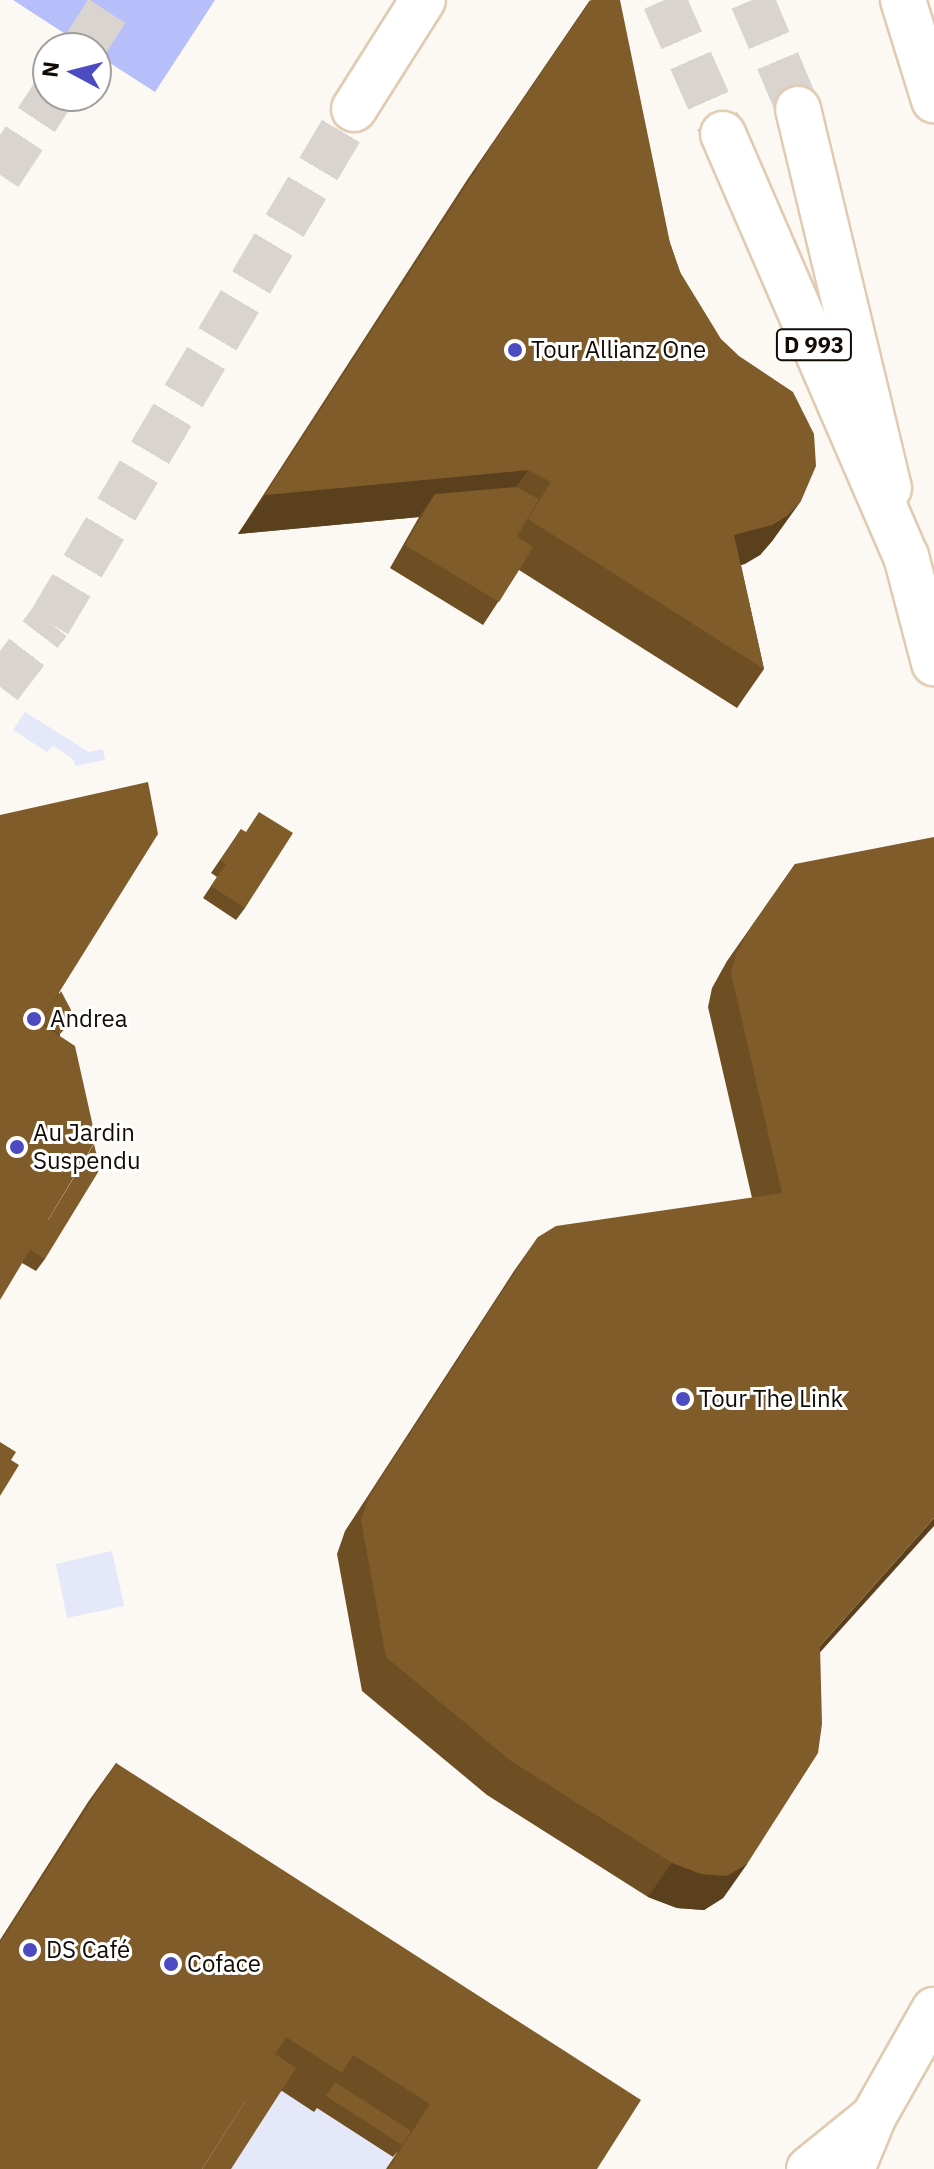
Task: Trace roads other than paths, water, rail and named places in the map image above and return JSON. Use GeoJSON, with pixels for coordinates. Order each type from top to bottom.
{"type":"FeatureCollection","features":[{"type":"Feature","properties":{"kind":"main road"},"geometry":{"type":"LineString","coordinates":[[354,109],[423,0]]}},
{"type":"Feature","properties":{"kind":"main road"},"geometry":{"type":"LineString","coordinates":[[903,0],[934,100]]}},
{"type":"Feature","properties":{"kind":"main road"},"geometry":{"type":"LineString","coordinates":[[798,109],[906,556]]}},
{"type":"Feature","properties":{"kind":"main road","name":"D 993"},"geometry":{"type":"LineString","coordinates":[[723,134],[906,556],[934,663]]}},
{"type":"Feature","properties":{"kind":"main road"},"geometry":{"type":"LineString","coordinates":[[852,2169],[874,2116],[934,2010]]}},
{"type":"Feature","properties":{"kind":"main road"},"geometry":{"type":"LineString","coordinates":[[809,2169],[874,2116]]}},
{"type":"Feature","properties":{"kind":"water"},"geometry":{"type":"Polygon","coordinates":[[[13,0],[215,0],[155,92],[112,64],[112,32],[62,32],[13,0]]]}},
{"type":"Feature","properties":{"kind":"tunnel"},"geometry":{"type":"LineString","coordinates":[[93,32],[114,0]]}},
{"type":"Feature","properties":{"kind":"tunnel"},"geometry":{"type":"LineString","coordinates":[[664,0],[723,134]]}},
{"type":"Feature","properties":{"kind":"tunnel"},"geometry":{"type":"LineString","coordinates":[[752,0],[798,109]]}},
{"type":"Feature","properties":{"kind":"tunnel"},"geometry":{"type":"LineString","coordinates":[[0,687],[49,623],[354,109]]}},
{"type":"Feature","properties":{"kind":"tunnel"},"geometry":{"type":"LineString","coordinates":[[0,175],[41,112]]}},
{"type":"Feature","properties":{"kind":"place","name":"Tour Allianz One"},"geometry":{"type":"Point","coordinates":[515,350]}},
{"type":"Feature","properties":{"kind":"place","name":"Andrea"},"geometry":{"type":"Point","coordinates":[34,1019]}},
{"type":"Feature","properties":{"kind":"place","name":"Au Jardin Suspendu"},"geometry":{"type":"Point","coordinates":[17,1147]}},
{"type":"Feature","properties":{"kind":"place","name":"Tour The Link"},"geometry":{"type":"Point","coordinates":[683,1399]}},
{"type":"Feature","properties":{"kind":"place","name":"DS Café"},"geometry":{"type":"Point","coordinates":[30,1950]}},
{"type":"Feature","properties":{"kind":"place","name":"Coface"},"geometry":{"type":"Point","coordinates":[171,1964]}}]}
